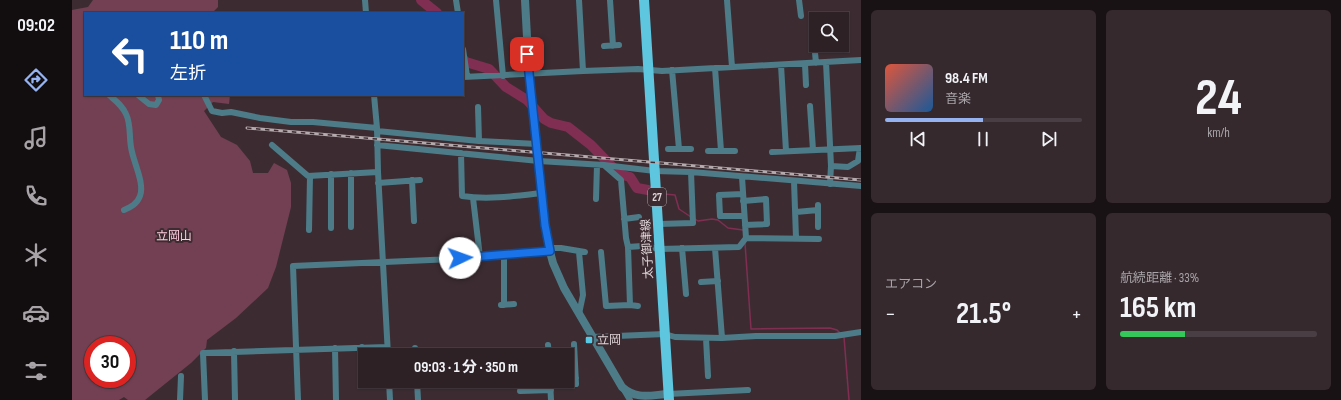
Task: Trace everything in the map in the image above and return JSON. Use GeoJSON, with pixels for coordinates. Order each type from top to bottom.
{"type":"FeatureCollection","features":[{"type":"Feature","properties":{"kind":"main road","name":"太子御津線"},"geometry":{"type":"LineString","coordinates":[[644,0],[669,397]]}},
{"type":"Feature","properties":{"kind":"street"},"geometry":{"type":"LineString","coordinates":[[365,0],[366,12]]}},
{"type":"Feature","properties":{"kind":"street"},"geometry":{"type":"LineString","coordinates":[[456,0],[458,12]]}},
{"type":"Feature","properties":{"kind":"street"},"geometry":{"type":"LineString","coordinates":[[496,0],[503,76]]}},
{"type":"Feature","properties":{"kind":"street"},"geometry":{"type":"LineString","coordinates":[[525,0],[529,74],[549,249],[558,276],[578,314],[630,400]]}},
{"type":"Feature","properties":{"kind":"street"},"geometry":{"type":"LineString","coordinates":[[579,0],[583,71]]}},
{"type":"Feature","properties":{"kind":"street"},"geometry":{"type":"LineString","coordinates":[[604,46],[616,45],[610,0]]}},
{"type":"Feature","properties":{"kind":"street"},"geometry":{"type":"LineString","coordinates":[[727,0],[732,67]]}},
{"type":"Feature","properties":{"kind":"street"},"geometry":{"type":"LineString","coordinates":[[799,0],[801,16]]}},
{"type":"Feature","properties":{"kind":"street"},"geometry":{"type":"LineString","coordinates":[[815,52],[816,63]]}},
{"type":"Feature","properties":{"kind":"street"},"geometry":{"type":"LineString","coordinates":[[464,62],[465,76],[503,76],[583,71],[672,70],[861,60]]}},
{"type":"Feature","properties":{"kind":"street"},"geometry":{"type":"LineString","coordinates":[[826,62],[832,166],[830,184]]}},
{"type":"Feature","properties":{"kind":"street"},"geometry":{"type":"LineString","coordinates":[[804,64],[806,85]]}},
{"type":"Feature","properties":{"kind":"street"},"geometry":{"type":"LineString","coordinates":[[781,65],[786,151]]}},
{"type":"Feature","properties":{"kind":"street"},"geometry":{"type":"LineString","coordinates":[[715,68],[721,151]]}},
{"type":"Feature","properties":{"kind":"street"},"geometry":{"type":"LineString","coordinates":[[672,70],[679,149]]}},
{"type":"Feature","properties":{"kind":"street"},"geometry":{"type":"LineString","coordinates":[[110,96],[120,104],[126,114],[129,123],[131,148],[141,186],[140,197],[134,206],[124,210]]}},
{"type":"Feature","properties":{"kind":"street"},"geometry":{"type":"LineString","coordinates":[[139,96],[149,104],[156,105],[159,100],[158,96]]}},
{"type":"Feature","properties":{"kind":"street"},"geometry":{"type":"LineString","coordinates":[[204,96],[212,111],[222,113],[231,112],[291,122],[313,122],[479,141],[537,144]]}},
{"type":"Feature","properties":{"kind":"street"},"geometry":{"type":"LineString","coordinates":[[205,400],[204,353],[387,346],[374,96]]}},
{"type":"Feature","properties":{"kind":"street"},"geometry":{"type":"LineString","coordinates":[[810,106],[813,150]]}},
{"type":"Feature","properties":{"kind":"street"},"geometry":{"type":"LineString","coordinates":[[478,107],[479,141]]}},
{"type":"Feature","properties":{"kind":"street"},"geometry":{"type":"LineString","coordinates":[[272,145],[308,176],[378,172]]}},
{"type":"Feature","properties":{"kind":"street"},"geometry":{"type":"LineString","coordinates":[[377,145],[460,154],[604,165],[655,171],[691,172],[861,186]]}},
{"type":"Feature","properties":{"kind":"street"},"geometry":{"type":"LineString","coordinates":[[772,152],[860,148],[858,161],[848,167],[832,166]]}},
{"type":"Feature","properties":{"kind":"street"},"geometry":{"type":"LineString","coordinates":[[668,149],[691,149]]}},
{"type":"Feature","properties":{"kind":"street"},"geometry":{"type":"LineString","coordinates":[[708,151],[735,151]]}},
{"type":"Feature","properties":{"kind":"street"},"geometry":{"type":"LineString","coordinates":[[460,154],[462,196],[473,198],[542,193]]}},
{"type":"Feature","properties":{"kind":"street"},"geometry":{"type":"LineString","coordinates":[[596,199],[597,165]]}},
{"type":"Feature","properties":{"kind":"street"},"geometry":{"type":"LineString","coordinates":[[604,165],[621,180],[628,247],[630,305]]}},
{"type":"Feature","properties":{"kind":"street"},"geometry":{"type":"LineString","coordinates":[[659,224],[692,224],[691,172]]}},
{"type":"Feature","properties":{"kind":"street"},"geometry":{"type":"LineString","coordinates":[[350,173],[348,201],[351,227]]}},
{"type":"Feature","properties":{"kind":"street"},"geometry":{"type":"LineString","coordinates":[[329,225],[328,201],[331,174]]}},
{"type":"Feature","properties":{"kind":"street"},"geometry":{"type":"LineString","coordinates":[[309,230],[307,203],[310,176]]}},
{"type":"Feature","properties":{"kind":"street"},"geometry":{"type":"LineString","coordinates":[[628,247],[642,246],[660,249],[739,247],[746,238],[742,177]]}},
{"type":"Feature","properties":{"kind":"street"},"geometry":{"type":"LineString","coordinates":[[412,180],[414,221]]}},
{"type":"Feature","properties":{"kind":"street"},"geometry":{"type":"LineString","coordinates":[[378,183],[420,180]]}},
{"type":"Feature","properties":{"kind":"street"},"geometry":{"type":"LineString","coordinates":[[794,180],[796,238]]}},
{"type":"Feature","properties":{"kind":"street"},"geometry":{"type":"LineString","coordinates":[[744,216],[720,216],[719,195],[766,199],[767,224],[745,225]]}},
{"type":"Feature","properties":{"kind":"street"},"geometry":{"type":"LineString","coordinates":[[473,198],[480,257]]}},
{"type":"Feature","properties":{"kind":"street"},"geometry":{"type":"LineString","coordinates":[[796,212],[818,208],[818,227]]}},
{"type":"Feature","properties":{"kind":"street"},"geometry":{"type":"LineString","coordinates":[[624,218],[639,217]]}},
{"type":"Feature","properties":{"kind":"street"},"geometry":{"type":"LineString","coordinates":[[746,238],[819,239]]}},
{"type":"Feature","properties":{"kind":"street"},"geometry":{"type":"LineString","coordinates":[[298,400],[293,266],[504,256],[561,248],[582,252],[583,294],[578,314]]}},
{"type":"Feature","properties":{"kind":"street"},"geometry":{"type":"LineString","coordinates":[[682,248],[686,294]]}},
{"type":"Feature","properties":{"kind":"street"},"geometry":{"type":"LineString","coordinates":[[715,248],[722,338]]}},
{"type":"Feature","properties":{"kind":"street"},"geometry":{"type":"LineString","coordinates":[[601,252],[606,306],[638,306]]}},
{"type":"Feature","properties":{"kind":"street"},"geometry":{"type":"LineString","coordinates":[[504,256],[502,305],[514,304]]}},
{"type":"Feature","properties":{"kind":"street"},"geometry":{"type":"LineString","coordinates":[[704,284],[718,282]]}},
{"type":"Feature","properties":{"kind":"street"},"geometry":{"type":"LineString","coordinates":[[592,336],[665,334],[675,337],[722,338],[756,336],[835,336],[861,332]]}},
{"type":"Feature","properties":{"kind":"street"},"geometry":{"type":"LineString","coordinates":[[706,338],[708,376]]}},
{"type":"Feature","properties":{"kind":"street"},"geometry":{"type":"LineString","coordinates":[[574,344],[576,381],[574,381]]}},
{"type":"Feature","properties":{"kind":"street"},"geometry":{"type":"LineString","coordinates":[[335,348],[336,400]]}},
{"type":"Feature","properties":{"kind":"street"},"geometry":{"type":"LineString","coordinates":[[234,352],[235,400]]}},
{"type":"Feature","properties":{"kind":"street"},"geometry":{"type":"LineString","coordinates":[[180,400],[181,376]]}},
{"type":"Feature","properties":{"kind":"street"},"geometry":{"type":"LineString","coordinates":[[622,387],[633,395],[669,397],[748,390]]}},
{"type":"Feature","properties":{"kind":"street"},"geometry":{"type":"LineString","coordinates":[[389,388],[390,400]]}},
{"type":"Feature","properties":{"kind":"street"},"geometry":{"type":"LineString","coordinates":[[418,400],[419,388]]}},
{"type":"Feature","properties":{"kind":"street"},"geometry":{"type":"LineString","coordinates":[[520,391],[551,390],[552,400]]}},
{"type":"Feature","properties":{"kind":"green space","name":"立岡山"},"geometry":{"type":"Polygon","coordinates":[[[93,0],[218,0],[218,7],[213,12],[84,12],[84,96],[230,96],[229,104],[213,102],[204,111],[221,137],[237,145],[250,161],[253,173],[268,173],[274,163],[287,170],[291,183],[291,207],[276,267],[268,288],[236,318],[207,340],[206,348],[191,363],[145,400],[128,400],[124,397],[119,400],[72,400],[72,10],[88,7],[93,0]]]}},
{"type":"Feature","properties":{"kind":"waterway"},"geometry":{"type":"LineString","coordinates":[[421,0],[436,12]]}},
{"type":"Feature","properties":{"kind":"waterway"},"geometry":{"type":"LineString","coordinates":[[464,60],[466,62],[489,69],[506,87],[527,100],[544,119],[551,123],[568,127],[591,145],[619,174],[630,177],[637,188],[648,190]]}},
{"type":"Feature","properties":{"kind":"waterway"},"geometry":{"type":"LineString","coordinates":[[664,194],[675,195],[679,209],[691,217]]}},
{"type":"Feature","properties":{"kind":"waterway"},"geometry":{"type":"LineString","coordinates":[[695,219],[698,221],[712,219],[718,220],[728,228],[743,230]]}},
{"type":"Feature","properties":{"kind":"waterway"},"geometry":{"type":"LineString","coordinates":[[745,243],[751,329],[830,328],[837,330],[840,333]]}},
{"type":"Feature","properties":{"kind":"waterway"},"geometry":{"type":"LineString","coordinates":[[844,337],[849,400]]}},
{"type":"Feature","properties":{"kind":"railway"},"geometry":{"type":"LineString","coordinates":[[247,128],[861,180]]}},
{"type":"Feature","properties":{"kind":"place","name":"立岡"},"geometry":{"type":"Point","coordinates":[589,340]}},
{"type":"Feature","properties":{"kind":"route"},"geometry":{"type":"LineString","coordinates":[[460,258],[504,256],[550,251],[545,225],[527,54]]}}]}
